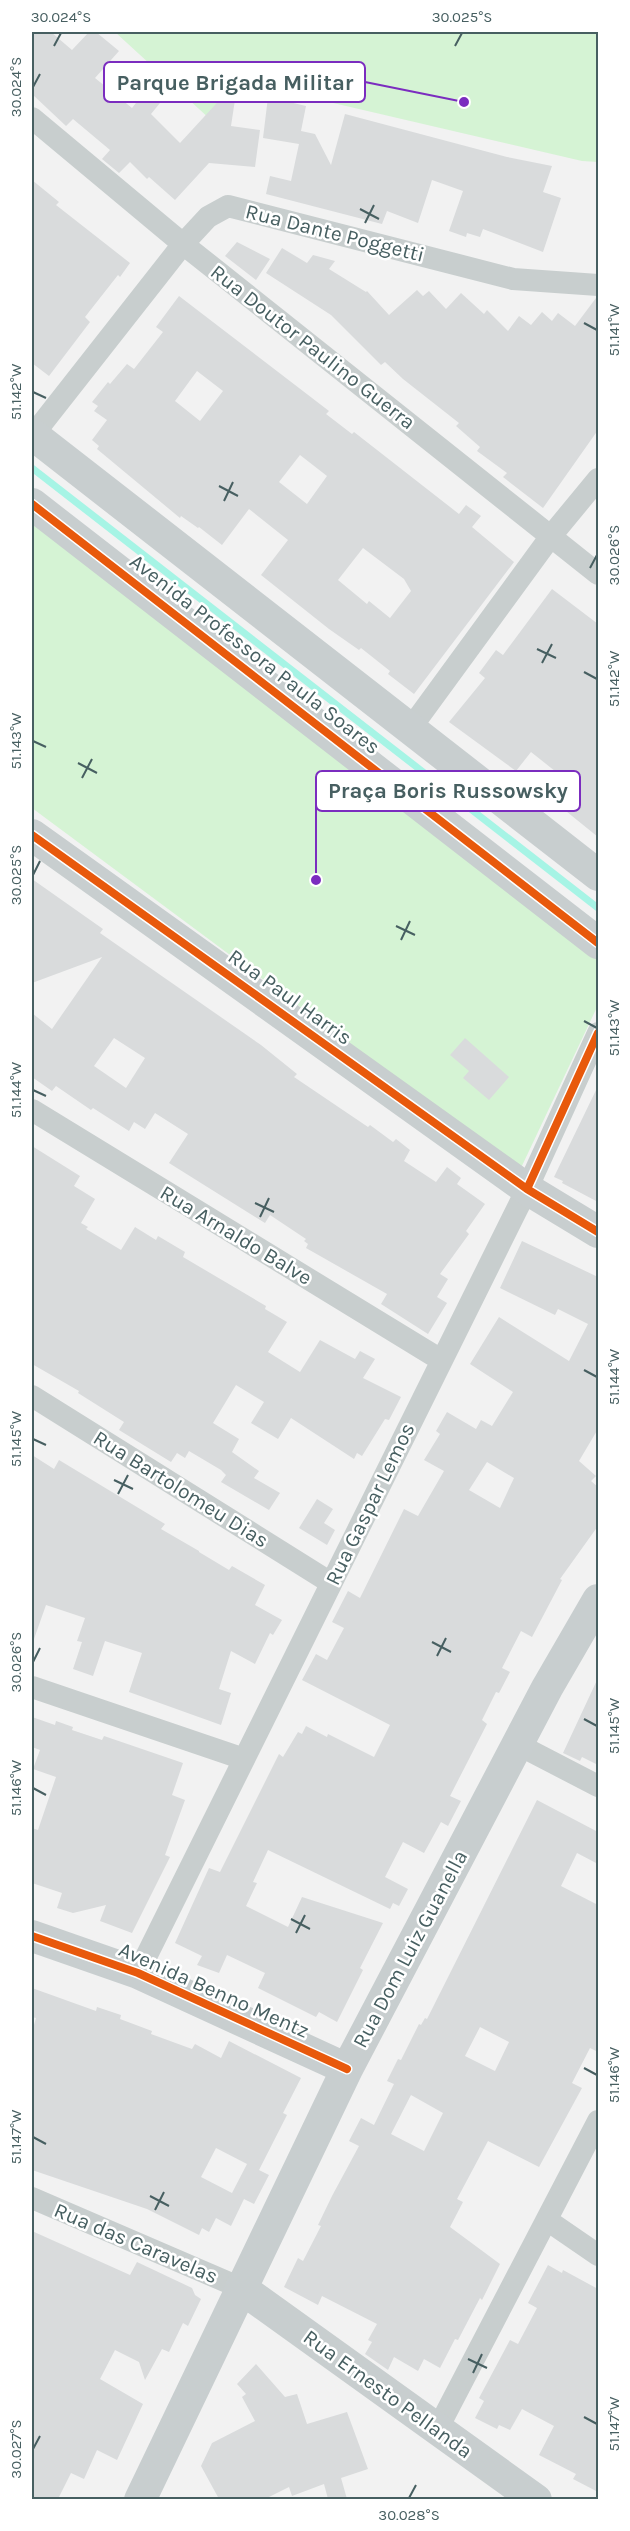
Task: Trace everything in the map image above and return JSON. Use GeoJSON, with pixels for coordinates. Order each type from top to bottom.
{"type":"FeatureCollection","features":[{"type":"Feature","properties":{"kind":"street","name":"Rua Doutor Paulino Guerra"},"geometry":{"type":"LineString","coordinates":[[32,118],[183,244],[598,574]]}},
{"type":"Feature","properties":{"kind":"street","name":"Rua Dante Poggetti"},"geometry":{"type":"LineString","coordinates":[[32,434],[183,244],[208,217],[228,206],[513,279],[598,285]]}},
{"type":"Feature","properties":{"kind":"street","name":"Avenida Professora Paula Soares"},"geometry":{"type":"LineString","coordinates":[[32,434],[598,875]]}},
{"type":"Feature","properties":{"kind":"street"},"geometry":{"type":"LineString","coordinates":[[410,729],[551,536],[598,479]]}},
{"type":"Feature","properties":{"kind":"street","name":"Avenida Professora Paula Soares"},"geometry":{"type":"LineString","coordinates":[[32,504],[598,943]]}},
{"type":"Feature","properties":{"kind":"street","name":"Rua Paul Harris"},"geometry":{"type":"LineString","coordinates":[[35,842],[527,1189],[598,1232]]}},
{"type":"Feature","properties":{"kind":"street","name":"Rua Gaspar Lemos"},"geometry":{"type":"LineString","coordinates":[[138,1973],[527,1189],[598,1033]]}},
{"type":"Feature","properties":{"kind":"street","name":"Rua Arnaldo Balve"},"geometry":{"type":"LineString","coordinates":[[32,1110],[441,1360]]}},
{"type":"Feature","properties":{"kind":"street","name":"Rua Bartolomeu Dias"},"geometry":{"type":"LineString","coordinates":[[32,1396],[331,1583]]}},
{"type":"Feature","properties":{"kind":"street","name":"Rua Dom Luiz Guanella"},"geometry":{"type":"LineString","coordinates":[[140,2499],[348,2069],[547,1688],[598,1600]]}},
{"type":"Feature","properties":{"kind":"street"},"geometry":{"type":"LineString","coordinates":[[32,1687],[244,1759]]}},
{"type":"Feature","properties":{"kind":"street"},"geometry":{"type":"LineString","coordinates":[[518,1744],[598,1786]]}},
{"type":"Feature","properties":{"kind":"street","name":"Avenida Benno Mentz"},"geometry":{"type":"LineString","coordinates":[[32,1936],[138,1973],[348,2069]]}},
{"type":"Feature","properties":{"kind":"street"},"geometry":{"type":"LineString","coordinates":[[437,2430],[598,2121]]}},
{"type":"Feature","properties":{"kind":"street","name":"Rua das Caravelas"},"geometry":{"type":"LineString","coordinates":[[32,2198],[241,2288]]}},
{"type":"Feature","properties":{"kind":"street"},"geometry":{"type":"LineString","coordinates":[[547,2220],[598,2255]]}},
{"type":"Feature","properties":{"kind":"street","name":"Rua Ernesto Pellanda"},"geometry":{"type":"LineString","coordinates":[[241,2288],[536,2499]]}},
{"type":"Feature","properties":{"kind":"green space"},"geometry":{"type":"Polygon","coordinates":[[[115,32],[598,32],[598,162],[582,161],[256,85],[211,120],[115,32]]]}},
{"type":"Feature","properties":{"kind":"green space"},"geometry":{"type":"Polygon","coordinates":[[[32,521],[598,951],[598,1005],[520,1170],[32,808],[32,521]]]}},
{"type":"Feature","properties":{"kind":"building"},"geometry":{"type":"Polygon","coordinates":[[[32,32],[51,32],[72,50],[89,32],[96,32],[119,51],[95,78],[132,108],[154,80],[169,92],[151,114],[180,143],[238,80],[231,126],[260,130],[255,167],[209,163],[175,200],[149,177],[147,179],[130,162],[119,173],[102,159],[110,150],[73,119],[66,126],[32,94],[32,32]]]}},
{"type":"Feature","properties":{"kind":"building"},"geometry":{"type":"Polygon","coordinates":[[[268,97],[306,106],[301,131],[315,134],[331,165],[345,114],[507,157],[552,166],[543,192],[561,198],[543,252],[483,229],[480,237],[467,233],[466,237],[449,231],[463,191],[432,180],[418,223],[387,211],[382,224],[266,194],[270,176],[291,181],[299,144],[263,138],[268,97]]]}},
{"type":"Feature","properties":{"kind":"building"},"geometry":{"type":"Polygon","coordinates":[[[32,180],[59,202],[56,205],[130,263],[85,317],[90,322],[49,376],[32,363],[32,180]]]}},
{"type":"Feature","properties":{"kind":"building"},"geometry":{"type":"Polygon","coordinates":[[[237,242],[270,259],[256,280],[225,256],[237,242]]]}},
{"type":"Feature","properties":{"kind":"building"},"geometry":{"type":"Polygon","coordinates":[[[282,248],[307,263],[313,255],[335,261],[329,269],[367,291],[389,315],[417,290],[423,296],[429,291],[446,309],[461,293],[484,314],[487,310],[508,331],[519,316],[531,325],[542,312],[552,321],[558,313],[575,326],[598,298],[598,430],[543,508],[503,477],[507,473],[477,451],[480,447],[456,426],[459,423],[385,362],[381,365],[331,315],[266,273],[282,248]]]}},
{"type":"Feature","properties":{"kind":"building"},"geometry":{"type":"Polygon","coordinates":[[[179,296],[329,411],[326,414],[352,434],[354,432],[459,514],[466,505],[481,516],[472,527],[514,562],[414,694],[388,674],[390,671],[361,648],[359,650],[329,629],[261,575],[288,540],[249,509],[222,545],[199,527],[181,516],[180,518],[97,449],[99,446],[92,440],[107,420],[94,411],[98,406],[92,402],[127,364],[134,369],[163,332],[156,327],[179,296]],[[197,371],[175,401],[200,421],[223,391],[197,371]],[[300,455],[279,482],[307,504],[327,476],[300,455]],[[363,548],[338,580],[367,604],[369,601],[390,618],[411,591],[404,579],[363,548]]]}},
{"type":"Feature","properties":{"kind":"building"},"geometry":{"type":"Polygon","coordinates":[[[552,589],[598,624],[598,837],[556,803],[558,801],[552,795],[565,779],[531,752],[516,771],[449,722],[485,678],[479,673],[496,650],[503,655],[552,589]]]}},
{"type":"Feature","properties":{"kind":"building"},"geometry":{"type":"Polygon","coordinates":[[[32,879],[103,929],[100,933],[261,1045],[297,1074],[294,1077],[368,1127],[370,1125],[393,1142],[396,1139],[410,1150],[404,1161],[436,1182],[447,1167],[461,1178],[457,1184],[485,1204],[466,1231],[469,1234],[440,1274],[448,1279],[437,1297],[447,1303],[428,1334],[381,1304],[387,1294],[306,1248],[308,1244],[304,1241],[306,1239],[270,1215],[265,1223],[169,1163],[188,1134],[155,1113],[145,1129],[134,1122],[129,1131],[93,1108],[91,1110],[56,1086],[52,1091],[32,1077],[32,1013],[52,1029],[102,957],[32,983],[32,879]],[[114,1038],[94,1066],[126,1088],[145,1058],[114,1038]]]}},
{"type":"Feature","properties":{"kind":"building"},"geometry":{"type":"Polygon","coordinates":[[[465,1038],[509,1077],[489,1100],[463,1078],[469,1071],[450,1055],[465,1038]]]}},
{"type":"Feature","properties":{"kind":"building"},"geometry":{"type":"Polygon","coordinates":[[[598,1086],[598,1202],[554,1177],[598,1086]]]}},
{"type":"Feature","properties":{"kind":"building"},"geometry":{"type":"Polygon","coordinates":[[[32,1146],[80,1176],[74,1186],[95,1199],[81,1223],[88,1227],[86,1229],[121,1250],[135,1227],[156,1240],[158,1236],[185,1252],[183,1257],[266,1306],[265,1309],[287,1322],[268,1352],[300,1372],[320,1340],[355,1359],[360,1351],[375,1359],[363,1378],[401,1397],[389,1420],[385,1419],[362,1456],[357,1453],[354,1459],[291,1418],[278,1439],[251,1423],[264,1402],[236,1385],[213,1423],[239,1439],[232,1452],[259,1471],[254,1478],[280,1493],[269,1510],[221,1482],[226,1475],[221,1470],[189,1451],[185,1458],[177,1453],[171,1462],[119,1430],[124,1422],[78,1393],[79,1391],[32,1364],[32,1146]]]}},
{"type":"Feature","properties":{"kind":"building"},"geometry":{"type":"Polygon","coordinates":[[[522,1241],[598,1277],[598,1429],[579,1461],[596,1476],[591,1481],[598,1487],[598,1526],[560,1579],[562,1580],[532,1637],[521,1631],[502,1668],[510,1672],[499,1693],[496,1692],[482,1720],[487,1724],[450,1796],[461,1801],[448,1826],[441,1822],[424,1853],[403,1842],[385,1877],[408,1889],[399,1906],[393,1903],[390,1909],[268,1850],[253,1882],[257,1883],[246,1906],[288,1927],[302,1897],[383,1923],[360,1968],[363,1970],[337,2022],[319,2012],[316,2017],[258,1988],[265,1973],[227,1955],[219,1973],[197,1965],[202,1956],[175,1943],[209,1868],[220,1872],[279,1754],[283,1757],[298,1732],[302,1734],[306,1726],[327,1737],[328,1734],[374,1757],[390,1725],[302,1680],[316,1654],[327,1660],[344,1628],[332,1622],[348,1591],[360,1598],[404,1509],[418,1516],[444,1471],[424,1460],[440,1434],[436,1431],[447,1412],[476,1429],[481,1420],[492,1426],[513,1392],[470,1364],[499,1317],[569,1361],[588,1324],[558,1309],[555,1315],[500,1288],[522,1241]],[[487,1462],[469,1490],[500,1508],[514,1478],[487,1462]]]}},
{"type":"Feature","properties":{"kind":"building"},"geometry":{"type":"Polygon","coordinates":[[[32,1455],[54,1469],[59,1460],[165,1524],[161,1529],[229,1570],[232,1566],[265,1585],[255,1605],[282,1620],[273,1635],[270,1633],[255,1664],[231,1651],[219,1689],[231,1693],[221,1725],[129,1692],[142,1653],[105,1641],[93,1676],[73,1669],[82,1642],[77,1641],[85,1618],[46,1605],[34,1639],[32,1639],[32,1455]]]}},
{"type":"Feature","properties":{"kind":"building"},"geometry":{"type":"Polygon","coordinates":[[[317,1499],[333,1509],[324,1523],[335,1530],[327,1545],[299,1528],[317,1499]]]}},
{"type":"Feature","properties":{"kind":"building"},"geometry":{"type":"Polygon","coordinates":[[[598,1678],[598,1765],[582,1757],[580,1761],[563,1753],[598,1678]]]}},
{"type":"Feature","properties":{"kind":"building"},"geometry":{"type":"Polygon","coordinates":[[[32,1717],[55,1725],[56,1721],[73,1727],[72,1730],[102,1740],[104,1736],[183,1763],[172,1795],[185,1800],[165,1855],[170,1857],[132,1933],[100,1921],[106,1905],[73,1913],[57,1908],[62,1893],[32,1883],[32,1828],[38,1830],[56,1777],[33,1769],[40,1750],[32,1747],[32,1717]]]}},
{"type":"Feature","properties":{"kind":"building"},"geometry":{"type":"Polygon","coordinates":[[[537,1800],[598,1832],[598,1864],[577,1853],[561,1886],[598,1905],[598,2052],[590,2048],[572,2083],[582,2088],[539,2167],[488,2141],[457,2199],[463,2202],[450,2227],[500,2264],[482,2300],[480,2298],[440,2368],[424,2359],[418,2371],[394,2357],[388,2370],[365,2354],[372,2342],[368,2340],[377,2324],[322,2296],[318,2305],[284,2287],[298,2258],[303,2261],[321,2226],[318,2225],[332,2196],[359,2146],[349,2141],[361,2118],[374,2125],[394,2084],[387,2081],[398,2059],[401,2060],[419,2024],[421,2025],[425,2018],[427,2019],[537,1800]],[[480,2027],[465,2056],[495,2071],[509,2042],[480,2027]],[[411,2095],[391,2134],[424,2151],[443,2113],[411,2095]]]}},
{"type":"Feature","properties":{"kind":"building"},"geometry":{"type":"Polygon","coordinates":[[[32,1988],[96,2011],[97,2007],[121,2015],[120,2019],[152,2031],[151,2034],[192,2049],[195,2044],[221,2058],[229,2041],[301,2078],[283,2113],[287,2115],[259,2170],[269,2175],[254,2204],[244,2199],[231,2226],[216,2218],[209,2232],[202,2228],[199,2235],[147,2209],[32,2170],[32,2032],[36,2018],[32,2017],[32,1988]],[[216,2148],[201,2177],[232,2193],[247,2164],[216,2148]]]}},
{"type":"Feature","properties":{"kind":"building"},"geometry":{"type":"Polygon","coordinates":[[[32,2231],[130,2275],[137,2262],[192,2288],[195,2295],[201,2299],[188,2326],[183,2323],[169,2352],[162,2349],[145,2380],[139,2362],[115,2350],[100,2379],[143,2404],[117,2460],[97,2450],[84,2479],[71,2473],[58,2499],[32,2499],[32,2231]]]}},
{"type":"Feature","properties":{"kind":"building"},"geometry":{"type":"Polygon","coordinates":[[[548,2265],[562,2273],[563,2270],[598,2289],[598,2492],[573,2479],[576,2474],[539,2455],[554,2426],[522,2409],[510,2430],[499,2425],[497,2429],[475,2418],[484,2401],[479,2398],[510,2340],[518,2344],[537,2308],[528,2303],[548,2265]]]}},
{"type":"Feature","properties":{"kind":"building"},"geometry":{"type":"Polygon","coordinates":[[[256,2364],[285,2397],[297,2394],[307,2424],[347,2412],[368,2469],[341,2478],[347,2499],[328,2499],[324,2484],[292,2496],[289,2487],[265,2499],[219,2499],[201,2466],[212,2443],[255,2421],[242,2397],[246,2394],[237,2384],[256,2364]]]}},
{"type":"Feature","properties":{"kind":"waterway"},"geometry":{"type":"LineString","coordinates":[[32,468],[598,908]]}},
{"type":"Feature","properties":{"kind":"cycle path"},"geometry":{"type":"LineString","coordinates":[[32,504],[598,943]]}},
{"type":"Feature","properties":{"kind":"cycle path"},"geometry":{"type":"LineString","coordinates":[[32,835],[527,1189],[598,1232]]}},
{"type":"Feature","properties":{"kind":"cycle path"},"geometry":{"type":"LineString","coordinates":[[527,1189],[598,1033]]}},
{"type":"Feature","properties":{"kind":"cycle path"},"geometry":{"type":"LineString","coordinates":[[32,1936],[138,1973],[347,2069]]}},
{"type":"Feature","properties":{"kind":"place","name":"Parque Brigada Militar"},"geometry":{"type":"Point","coordinates":[464,102]}},
{"type":"Feature","properties":{"kind":"place","name":"Praça Boris Russowsky"},"geometry":{"type":"Point","coordinates":[316,880]}}]}
